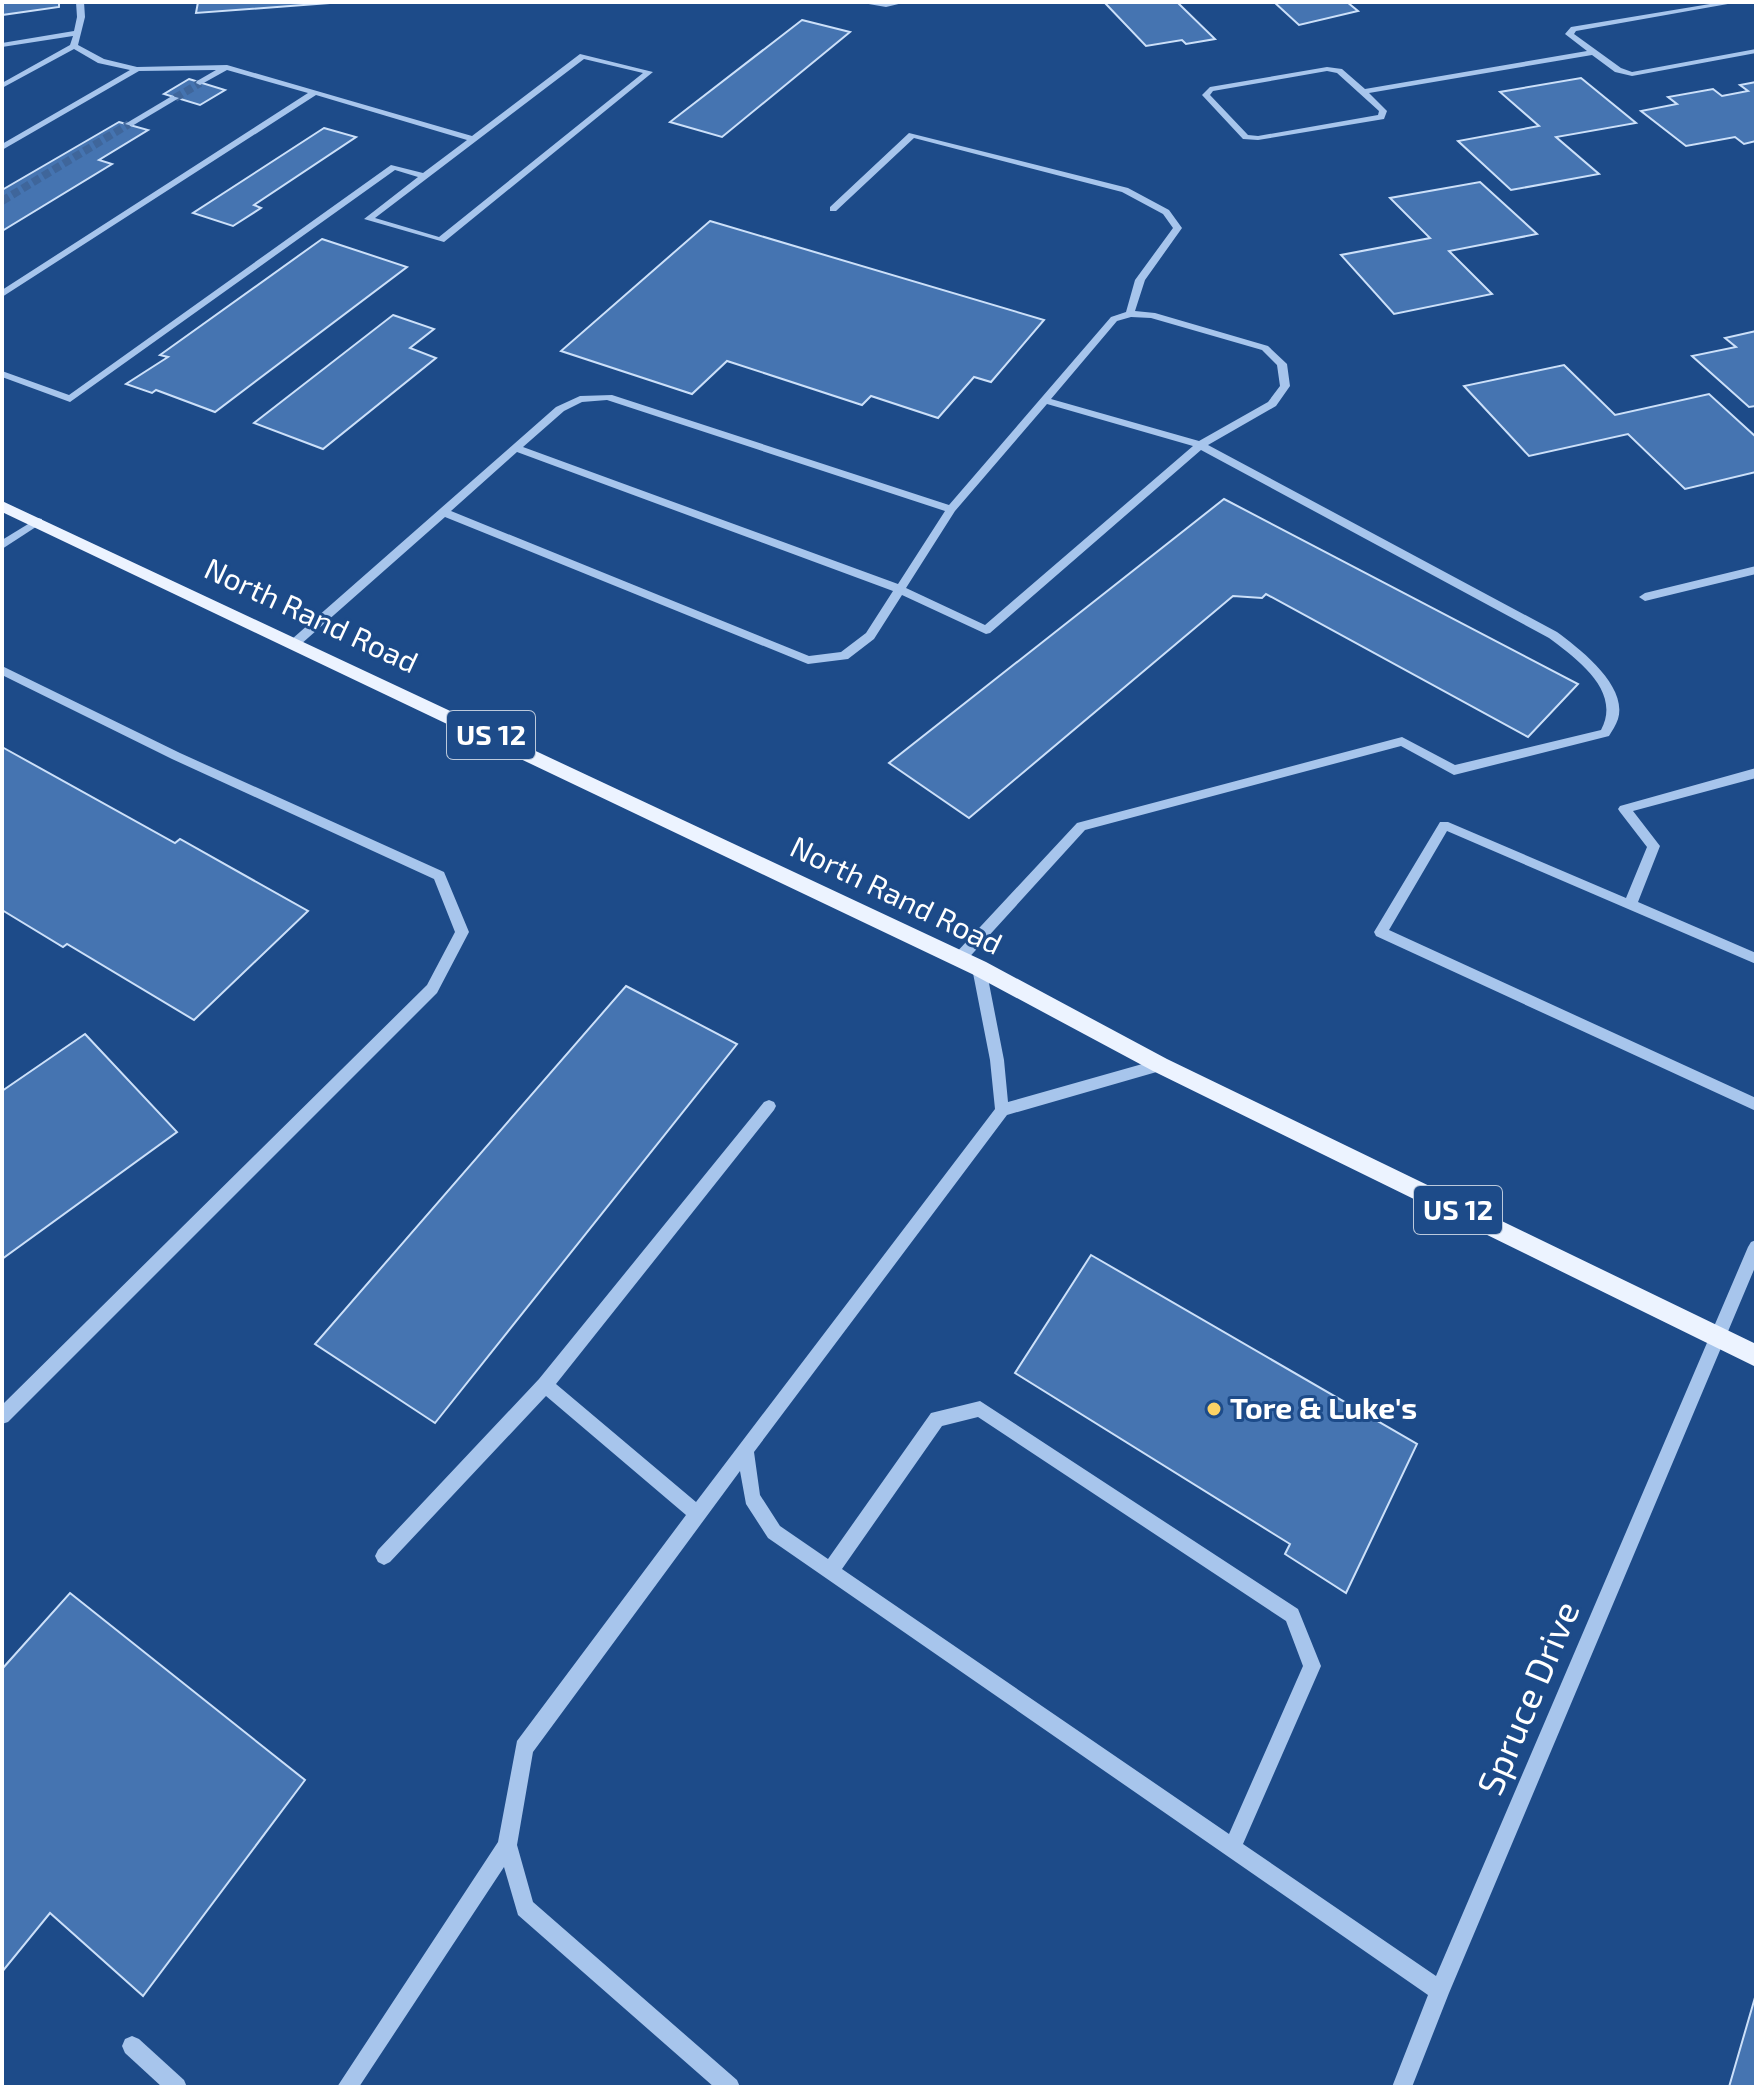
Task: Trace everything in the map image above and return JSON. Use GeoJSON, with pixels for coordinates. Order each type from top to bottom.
{"type":"FeatureCollection","features":[{"type":"Feature","properties":{"kind":"main road","name":"North Rand Road"},"geometry":{"type":"LineString","coordinates":[[2,506],[296,642],[979,968],[1160,1065],[1756,1356]]}},
{"type":"Feature","properties":{"kind":"street"},"geometry":{"type":"LineString","coordinates":[[2,86],[74,46],[80,2]]}},
{"type":"Feature","properties":{"kind":"street"},"geometry":{"type":"LineString","coordinates":[[861,2],[886,5],[903,2]]}},
{"type":"Feature","properties":{"kind":"street"},"geometry":{"type":"LineString","coordinates":[[1735,2],[1574,29],[1569,34],[1618,70],[1632,74],[1756,51]]}},
{"type":"Feature","properties":{"kind":"street"},"geometry":{"type":"LineString","coordinates":[[2,45],[77,33]]}},
{"type":"Feature","properties":{"kind":"street"},"geometry":{"type":"LineString","coordinates":[[74,46],[101,61],[137,69],[227,67],[473,139]]}},
{"type":"Feature","properties":{"kind":"street"},"geometry":{"type":"LineString","coordinates":[[1363,92],[1594,52]]}},
{"type":"Feature","properties":{"kind":"street"},"geometry":{"type":"LineString","coordinates":[[583,56],[649,72],[441,240],[368,219],[424,176],[583,56]]}},
{"type":"Feature","properties":{"kind":"street"},"geometry":{"type":"LineString","coordinates":[[200,83],[227,67]]}},
{"type":"Feature","properties":{"kind":"street"},"geometry":{"type":"LineString","coordinates":[[2,147],[137,69]]}},
{"type":"Feature","properties":{"kind":"street"},"geometry":{"type":"LineString","coordinates":[[1327,69],[1339,71],[1363,92],[1383,111],[1381,117],[1258,138],[1246,137],[1206,95],[1210,89],[1327,69]]}},
{"type":"Feature","properties":{"kind":"street"},"geometry":{"type":"LineString","coordinates":[[2,294],[314,93]]}},
{"type":"Feature","properties":{"kind":"street"},"geometry":{"type":"LineString","coordinates":[[129,124],[175,98]]}},
{"type":"Feature","properties":{"kind":"street"},"geometry":{"type":"LineString","coordinates":[[833,209],[912,135],[1125,190],[1166,212],[1178,228],[1140,280],[1130,314]]}},
{"type":"Feature","properties":{"kind":"street"},"geometry":{"type":"LineString","coordinates":[[2,374],[70,399],[394,167],[424,176]]}},
{"type":"Feature","properties":{"kind":"street"},"geometry":{"type":"LineString","coordinates":[[443,512],[808,660],[844,656],[870,636],[900,589],[951,509],[1114,319],[1130,314],[1152,315],[1265,348],[1282,364],[1285,386],[1272,404],[1200,445],[986,630],[900,589],[516,448]]}},
{"type":"Feature","properties":{"kind":"street"},"geometry":{"type":"LineString","coordinates":[[296,642],[560,409],[580,399],[608,397],[951,509]]}},
{"type":"Feature","properties":{"kind":"street"},"geometry":{"type":"LineString","coordinates":[[959,959],[1081,826],[1402,741],[1454,770],[1605,733],[1613,715],[1610,696],[1584,658],[1553,635],[1200,445],[1044,400]]}},
{"type":"Feature","properties":{"kind":"street"},"geometry":{"type":"LineString","coordinates":[[2,545],[38,521]]}},
{"type":"Feature","properties":{"kind":"street"},"geometry":{"type":"LineString","coordinates":[[1645,597],[1756,570]]}},
{"type":"Feature","properties":{"kind":"street"},"geometry":{"type":"LineString","coordinates":[[2,670],[176,756],[439,876],[462,932],[432,989],[2,1416]]}},
{"type":"Feature","properties":{"kind":"street"},"geometry":{"type":"LineString","coordinates":[[1630,905],[1654,846],[1624,809],[1756,773]]}},
{"type":"Feature","properties":{"kind":"street"},"geometry":{"type":"LineString","coordinates":[[1756,959],[1444,825],[1381,932],[1756,1105]]}},
{"type":"Feature","properties":{"kind":"street"},"geometry":{"type":"LineString","coordinates":[[979,968],[997,1060],[1002,1110]]}},
{"type":"Feature","properties":{"kind":"street"},"geometry":{"type":"LineString","coordinates":[[347,2087],[507,1845],[524,1748],[1002,1110],[1160,1065]]}},
{"type":"Feature","properties":{"kind":"street"},"geometry":{"type":"LineString","coordinates":[[384,1556],[545,1385],[769,1106]]}},
{"type":"Feature","properties":{"kind":"street","name":"Spruce Drive"},"geometry":{"type":"LineString","coordinates":[[1402,2087],[1756,1247]]}},
{"type":"Feature","properties":{"kind":"street"},"geometry":{"type":"LineString","coordinates":[[545,1385],[698,1514]]}},
{"type":"Feature","properties":{"kind":"street"},"geometry":{"type":"LineString","coordinates":[[830,1571],[937,1419],[980,1409],[1292,1615],[1312,1666],[1232,1848]]}},
{"type":"Feature","properties":{"kind":"street"},"geometry":{"type":"LineString","coordinates":[[745,1450],[752,1498],[774,1532],[1440,1991]]}},
{"type":"Feature","properties":{"kind":"street"},"geometry":{"type":"LineString","coordinates":[[507,1845],[525,1908],[730,2087]]}},
{"type":"Feature","properties":{"kind":"street"},"geometry":{"type":"LineString","coordinates":[[132,2046],[177,2087]]}},
{"type":"Feature","properties":{"kind":"building"},"geometry":{"type":"Polygon","coordinates":[[[2,2],[59,2],[59,7],[2,15],[2,2]]]}},
{"type":"Feature","properties":{"kind":"building"},"geometry":{"type":"Polygon","coordinates":[[[198,2],[343,2],[196,13],[198,2]]]}},
{"type":"Feature","properties":{"kind":"building"},"geometry":{"type":"Polygon","coordinates":[[[1104,2],[1177,2],[1215,39],[1146,46],[1104,2]]]}},
{"type":"Feature","properties":{"kind":"building"},"geometry":{"type":"Polygon","coordinates":[[[1274,2],[1347,2],[1358,11],[1299,25],[1274,2]]]}},
{"type":"Feature","properties":{"kind":"building"},"geometry":{"type":"Polygon","coordinates":[[[802,20],[850,32],[722,137],[670,122],[802,20]]]}},
{"type":"Feature","properties":{"kind":"building"},"geometry":{"type":"Polygon","coordinates":[[[1581,78],[1636,123],[1556,137],[1599,174],[1511,190],[1458,141],[1539,126],[1500,92],[1581,78]]]}},
{"type":"Feature","properties":{"kind":"building"},"geometry":{"type":"Polygon","coordinates":[[[189,79],[225,90],[200,105],[164,94],[189,79]]]}},
{"type":"Feature","properties":{"kind":"building"},"geometry":{"type":"Polygon","coordinates":[[[1756,82],[1756,141],[1744,144],[1735,137],[1686,146],[1641,111],[1677,104],[1668,97],[1713,89],[1722,96],[1748,91],[1740,85],[1756,82]]]}},
{"type":"Feature","properties":{"kind":"building"},"geometry":{"type":"Polygon","coordinates":[[[119,122],[148,130],[99,160],[112,164],[2,231],[2,190],[119,122]]]}},
{"type":"Feature","properties":{"kind":"building"},"geometry":{"type":"Polygon","coordinates":[[[324,128],[356,137],[254,205],[261,208],[233,226],[193,213],[324,128]]]}},
{"type":"Feature","properties":{"kind":"building"},"geometry":{"type":"Polygon","coordinates":[[[1480,182],[1537,234],[1449,251],[1492,294],[1394,314],[1341,255],[1430,238],[1390,198],[1480,182]]]}},
{"type":"Feature","properties":{"kind":"building"},"geometry":{"type":"Polygon","coordinates":[[[710,221],[1044,320],[991,382],[974,377],[938,418],[871,396],[862,405],[727,361],[692,394],[561,351],[710,221]]]}},
{"type":"Feature","properties":{"kind":"building"},"geometry":{"type":"Polygon","coordinates":[[[322,239],[407,267],[215,412],[156,390],[152,393],[126,384],[168,357],[160,355],[322,239]]]}},
{"type":"Feature","properties":{"kind":"building"},"geometry":{"type":"Polygon","coordinates":[[[393,315],[434,329],[410,348],[436,358],[323,449],[254,423],[393,315]]]}},
{"type":"Feature","properties":{"kind":"building"},"geometry":{"type":"Polygon","coordinates":[[[1756,331],[1756,406],[1749,407],[1692,356],[1736,347],[1725,338],[1756,331]]]}},
{"type":"Feature","properties":{"kind":"building"},"geometry":{"type":"Polygon","coordinates":[[[1564,365],[1615,415],[1709,394],[1756,437],[1756,472],[1685,489],[1628,434],[1529,456],[1464,386],[1564,365]]]}},
{"type":"Feature","properties":{"kind":"building"},"geometry":{"type":"Polygon","coordinates":[[[1224,499],[1578,684],[1528,737],[1266,594],[1262,598],[1233,596],[969,818],[889,763],[1224,499]]]}},
{"type":"Feature","properties":{"kind":"building"},"geometry":{"type":"Polygon","coordinates":[[[2,747],[175,843],[180,839],[308,911],[194,1020],[67,944],[63,947],[2,910],[2,747]]]}},
{"type":"Feature","properties":{"kind":"building"},"geometry":{"type":"Polygon","coordinates":[[[626,986],[737,1044],[435,1423],[315,1344],[626,986]]]}},
{"type":"Feature","properties":{"kind":"building"},"geometry":{"type":"Polygon","coordinates":[[[85,1034],[177,1132],[2,1259],[2,1091],[85,1034]]]}},
{"type":"Feature","properties":{"kind":"building","name":"Tore & Luke's"},"geometry":{"type":"Polygon","coordinates":[[[1091,1255],[1417,1444],[1346,1593],[1285,1554],[1290,1544],[1015,1373],[1091,1255]]]}},
{"type":"Feature","properties":{"kind":"building"},"geometry":{"type":"Polygon","coordinates":[[[70,1593],[305,1780],[143,1996],[50,1913],[2,1972],[2,1669],[70,1593]]]}},
{"type":"Feature","properties":{"kind":"building"},"geometry":{"type":"Polygon","coordinates":[[[1756,1994],[1756,2087],[1729,2087],[1756,1994]]]}},
{"type":"Feature","properties":{"kind":"tunnel"},"geometry":{"type":"LineString","coordinates":[[175,98],[200,83]]}},
{"type":"Feature","properties":{"kind":"tunnel"},"geometry":{"type":"LineString","coordinates":[[2,201],[129,124]]}},
{"type":"Feature","properties":{"kind":"place","name":"Tore & Luke's"},"geometry":{"type":"Point","coordinates":[1214,1409]}}]}
